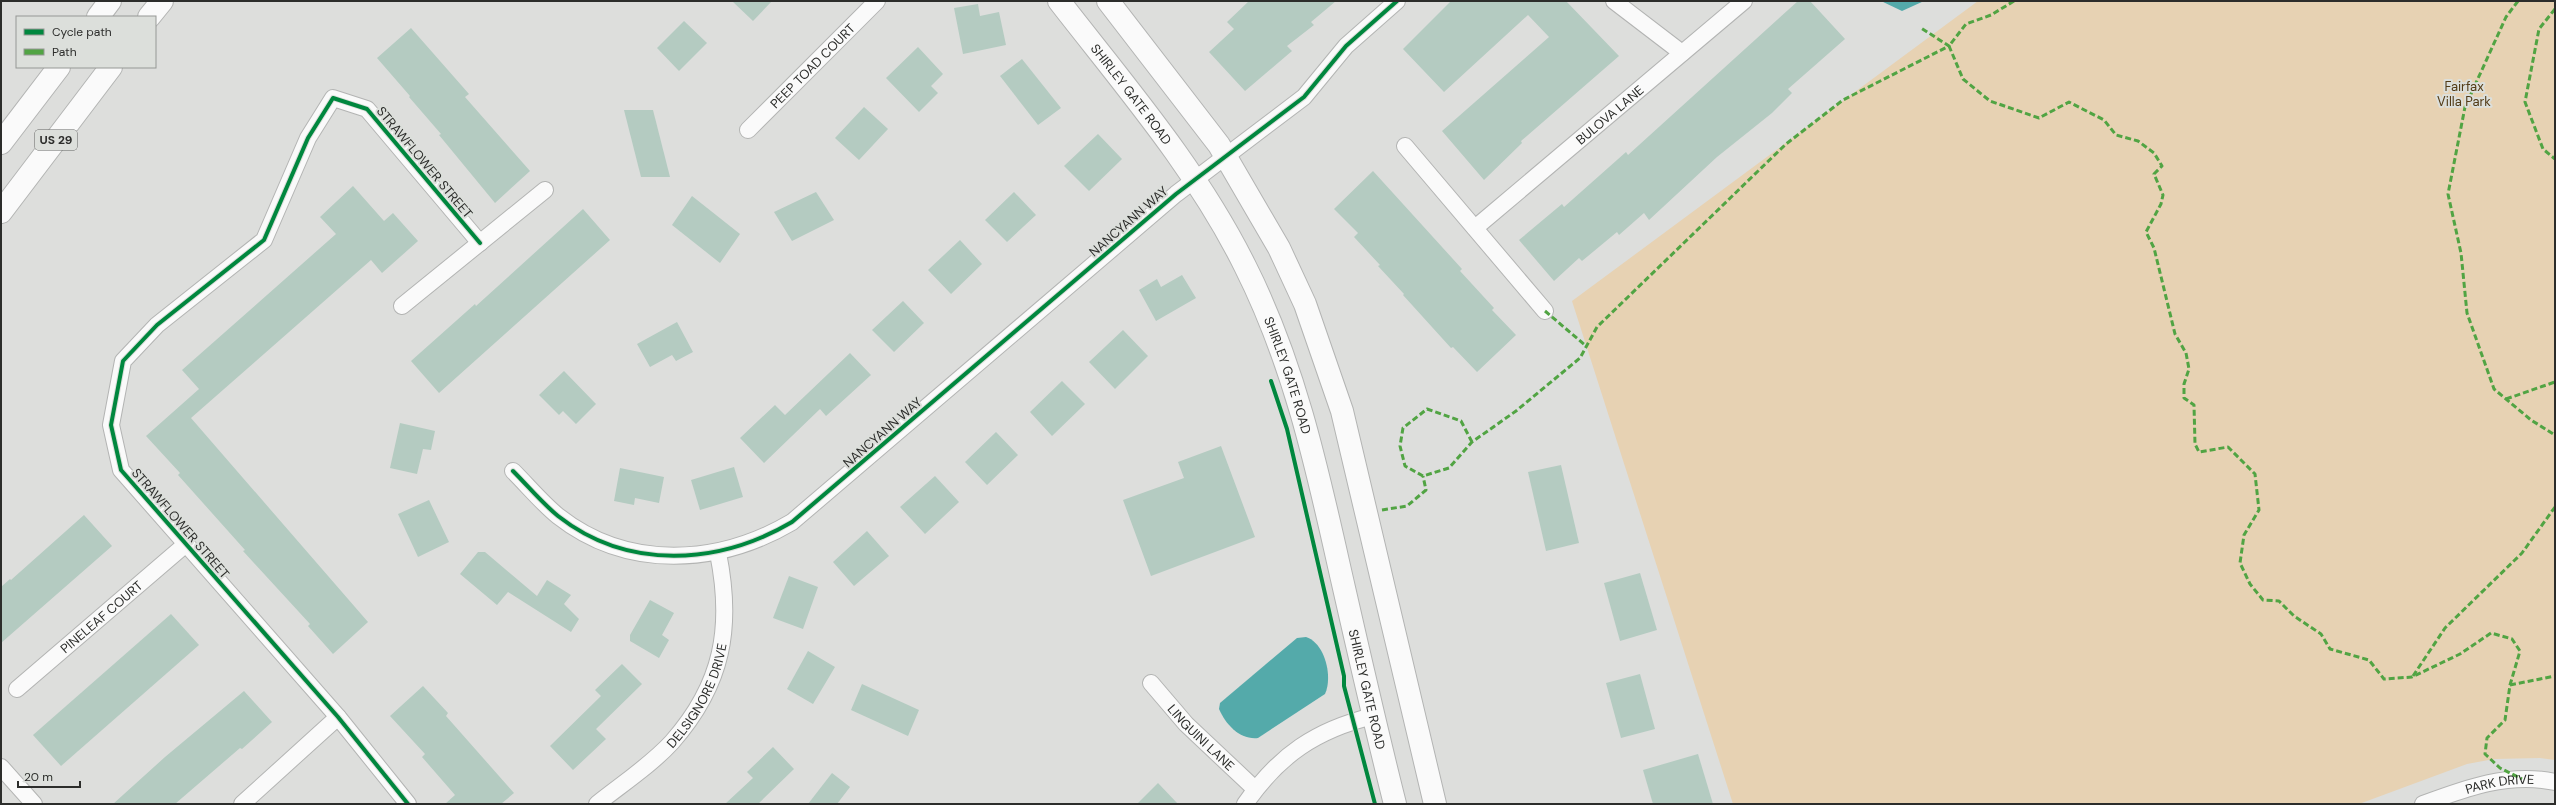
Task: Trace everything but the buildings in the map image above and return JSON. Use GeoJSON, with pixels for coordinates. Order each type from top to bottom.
{"type":"FeatureCollection","features":[{"type":"Feature","properties":{"kind":"main road"},"geometry":{"type":"LineString","coordinates":[[99,16],[110,1]]}},
{"type":"Feature","properties":{"kind":"main road"},"geometry":{"type":"LineString","coordinates":[[150,16],[162,1]]}},
{"type":"Feature","properties":{"kind":"main road","name":"SHIRLEY GATE ROAD"},"geometry":{"type":"LineString","coordinates":[[1059,1],[1164,135],[1195,179],[1245,265],[1269,318],[1290,373],[1319,475],[1373,716],[1395,804]]}},
{"type":"Feature","properties":{"kind":"main road"},"geometry":{"type":"LineString","coordinates":[[1108,1],[1195,112],[1225,155],[1279,248],[1305,304],[1326,360],[1356,466],[1435,804]]}},
{"type":"Feature","properties":{"kind":"main road","name":"US 29"},"geometry":{"type":"LineString","coordinates":[[1,143],[58,68]]}},
{"type":"Feature","properties":{"kind":"main road","name":"US 29"},"geometry":{"type":"LineString","coordinates":[[1,212],[110,68]]}},
{"type":"Feature","properties":{"kind":"street","name":"PEEP TOAD COURT"},"geometry":{"type":"LineString","coordinates":[[748,130],[877,1]]}},
{"type":"Feature","properties":{"kind":"street","name":"NANCYANN WAY"},"geometry":{"type":"LineString","coordinates":[[513,471],[557,515],[585,533],[610,544],[656,555],[680,557],[718,553],[757,541],[792,522],[1195,179],[1304,97],[1346,46],[1397,1]]}},
{"type":"Feature","properties":{"kind":"street"},"geometry":{"type":"LineString","coordinates":[[1614,1],[1682,53]]}},
{"type":"Feature","properties":{"kind":"street","name":"BULOVA LANE"},"geometry":{"type":"LineString","coordinates":[[1475,228],[1744,1]]}},
{"type":"Feature","properties":{"kind":"street","name":"STRAWFLOWER STREET"},"geometry":{"type":"LineString","coordinates":[[408,804],[338,717],[121,470],[111,425],[123,361],[157,325],[264,240],[308,138],[333,98],[367,109],[480,243]]}},
{"type":"Feature","properties":{"kind":"street"},"geometry":{"type":"LineString","coordinates":[[1405,146],[1545,311]]}},
{"type":"Feature","properties":{"kind":"street"},"geometry":{"type":"LineString","coordinates":[[402,306],[545,190]]}},
{"type":"Feature","properties":{"kind":"street","name":"PINELEAF COURT"},"geometry":{"type":"LineString","coordinates":[[17,689],[186,544]]}},
{"type":"Feature","properties":{"kind":"street","name":"DELSIGNORE DRIVE"},"geometry":{"type":"LineString","coordinates":[[598,804],[671,742],[691,718],[709,686],[718,662],[726,618],[724,580],[718,553]]}},
{"type":"Feature","properties":{"kind":"street","name":"LINGUINI LANE"},"geometry":{"type":"LineString","coordinates":[[1151,683],[1186,724],[1255,789]]}},
{"type":"Feature","properties":{"kind":"street"},"geometry":{"type":"LineString","coordinates":[[1245,804],[1255,789],[1274,767],[1309,739],[1333,727],[1373,716]]}},
{"type":"Feature","properties":{"kind":"street"},"geometry":{"type":"LineString","coordinates":[[242,804],[338,717]]}},
{"type":"Feature","properties":{"kind":"street"},"geometry":{"type":"LineString","coordinates":[[1,767],[34,804]]}},
{"type":"Feature","properties":{"kind":"street","name":"PARK DRIVE"},"geometry":{"type":"LineString","coordinates":[[2423,804],[2481,784],[2540,779],[2555,782]]}},
{"type":"Feature","properties":{"kind":"green space","name":"Fairfax Villa Park"},"geometry":{"type":"Polygon","coordinates":[[[1978,1],[2555,1],[2555,760],[2540,758],[2494,759],[2467,764],[2359,804],[1733,804],[1572,301],[1978,1]]]}},
{"type":"Feature","properties":{"kind":"water"},"geometry":{"type":"Polygon","coordinates":[[[1881,1],[1924,1],[1902,11],[1881,1]]]}},
{"type":"Feature","properties":{"kind":"water"},"geometry":{"type":"Polygon","coordinates":[[[1306,637],[1313,640],[1318,646],[1326,661],[1328,679],[1325,694],[1258,738],[1245,737],[1234,730],[1222,715],[1219,709],[1220,703],[1297,638],[1306,637]]]}},
{"type":"Feature","properties":{"kind":"marked path"},"geometry":{"type":"LineString","coordinates":[[2014,1],[1991,15],[1966,24],[1949,46],[1963,79],[1990,101],[2039,118],[2069,102],[2104,120],[2116,135],[2138,141],[2154,153],[2162,166],[2154,174],[2163,195],[2161,204],[2146,232],[2154,248],[2175,334],[2186,353],[2189,369],[2184,384],[2184,398],[2194,405],[2195,444],[2199,452],[2228,447],[2255,474],[2259,510],[2244,535],[2240,563],[2250,584],[2263,600],[2279,601],[2294,616],[2321,634],[2330,649],[2369,660],[2384,679],[2412,677],[2460,654],[2491,633],[2512,639],[2520,651],[2510,685],[2505,720],[2487,738],[2485,754],[2500,768],[2522,779]]}},
{"type":"Feature","properties":{"kind":"marked path"},"geometry":{"type":"LineString","coordinates":[[2518,1],[2506,17],[2465,107],[2448,194],[2461,253],[2467,313],[2494,389],[2531,420],[2555,435]]}},
{"type":"Feature","properties":{"kind":"marked path"},"geometry":{"type":"LineString","coordinates":[[2555,9],[2539,29],[2525,102],[2543,149],[2555,159]]}},
{"type":"Feature","properties":{"kind":"marked path"},"geometry":{"type":"LineString","coordinates":[[1472,442],[1461,421],[1427,409],[1403,428],[1400,446],[1405,466],[1423,476],[1449,468],[1472,442],[1516,411],[1580,358],[1597,327],[1786,144],[1843,100],[1949,46],[1921,28]]}},
{"type":"Feature","properties":{"kind":"marked path"},"geometry":{"type":"LineString","coordinates":[[1545,311],[1585,345]]}},
{"type":"Feature","properties":{"kind":"marked path"},"geometry":{"type":"LineString","coordinates":[[2506,399],[2555,382]]}},
{"type":"Feature","properties":{"kind":"marked path"},"geometry":{"type":"LineString","coordinates":[[1382,510],[1407,506],[1426,490],[1423,476]]}},
{"type":"Feature","properties":{"kind":"marked path"},"geometry":{"type":"LineString","coordinates":[[2413,676],[2445,628],[2522,553],[2555,507]]}},
{"type":"Feature","properties":{"kind":"marked path"},"geometry":{"type":"LineString","coordinates":[[2510,685],[2555,676]]}},
{"type":"Feature","properties":{"kind":"cycle path"},"geometry":{"type":"LineString","coordinates":[[513,471],[552,511],[585,534],[614,546],[644,553],[674,556],[704,554],[734,547],[764,536],[792,522],[1176,194],[1304,97],[1346,46],[1397,1]]}},
{"type":"Feature","properties":{"kind":"cycle path"},"geometry":{"type":"LineString","coordinates":[[408,804],[338,717],[121,470],[111,425],[123,361],[157,325],[264,240],[308,138],[333,98],[367,109],[480,243]]}},
{"type":"Feature","properties":{"kind":"cycle path"},"geometry":{"type":"LineString","coordinates":[[1271,381],[1287,429],[1344,676],[1344,686],[1375,804]]}}]}
